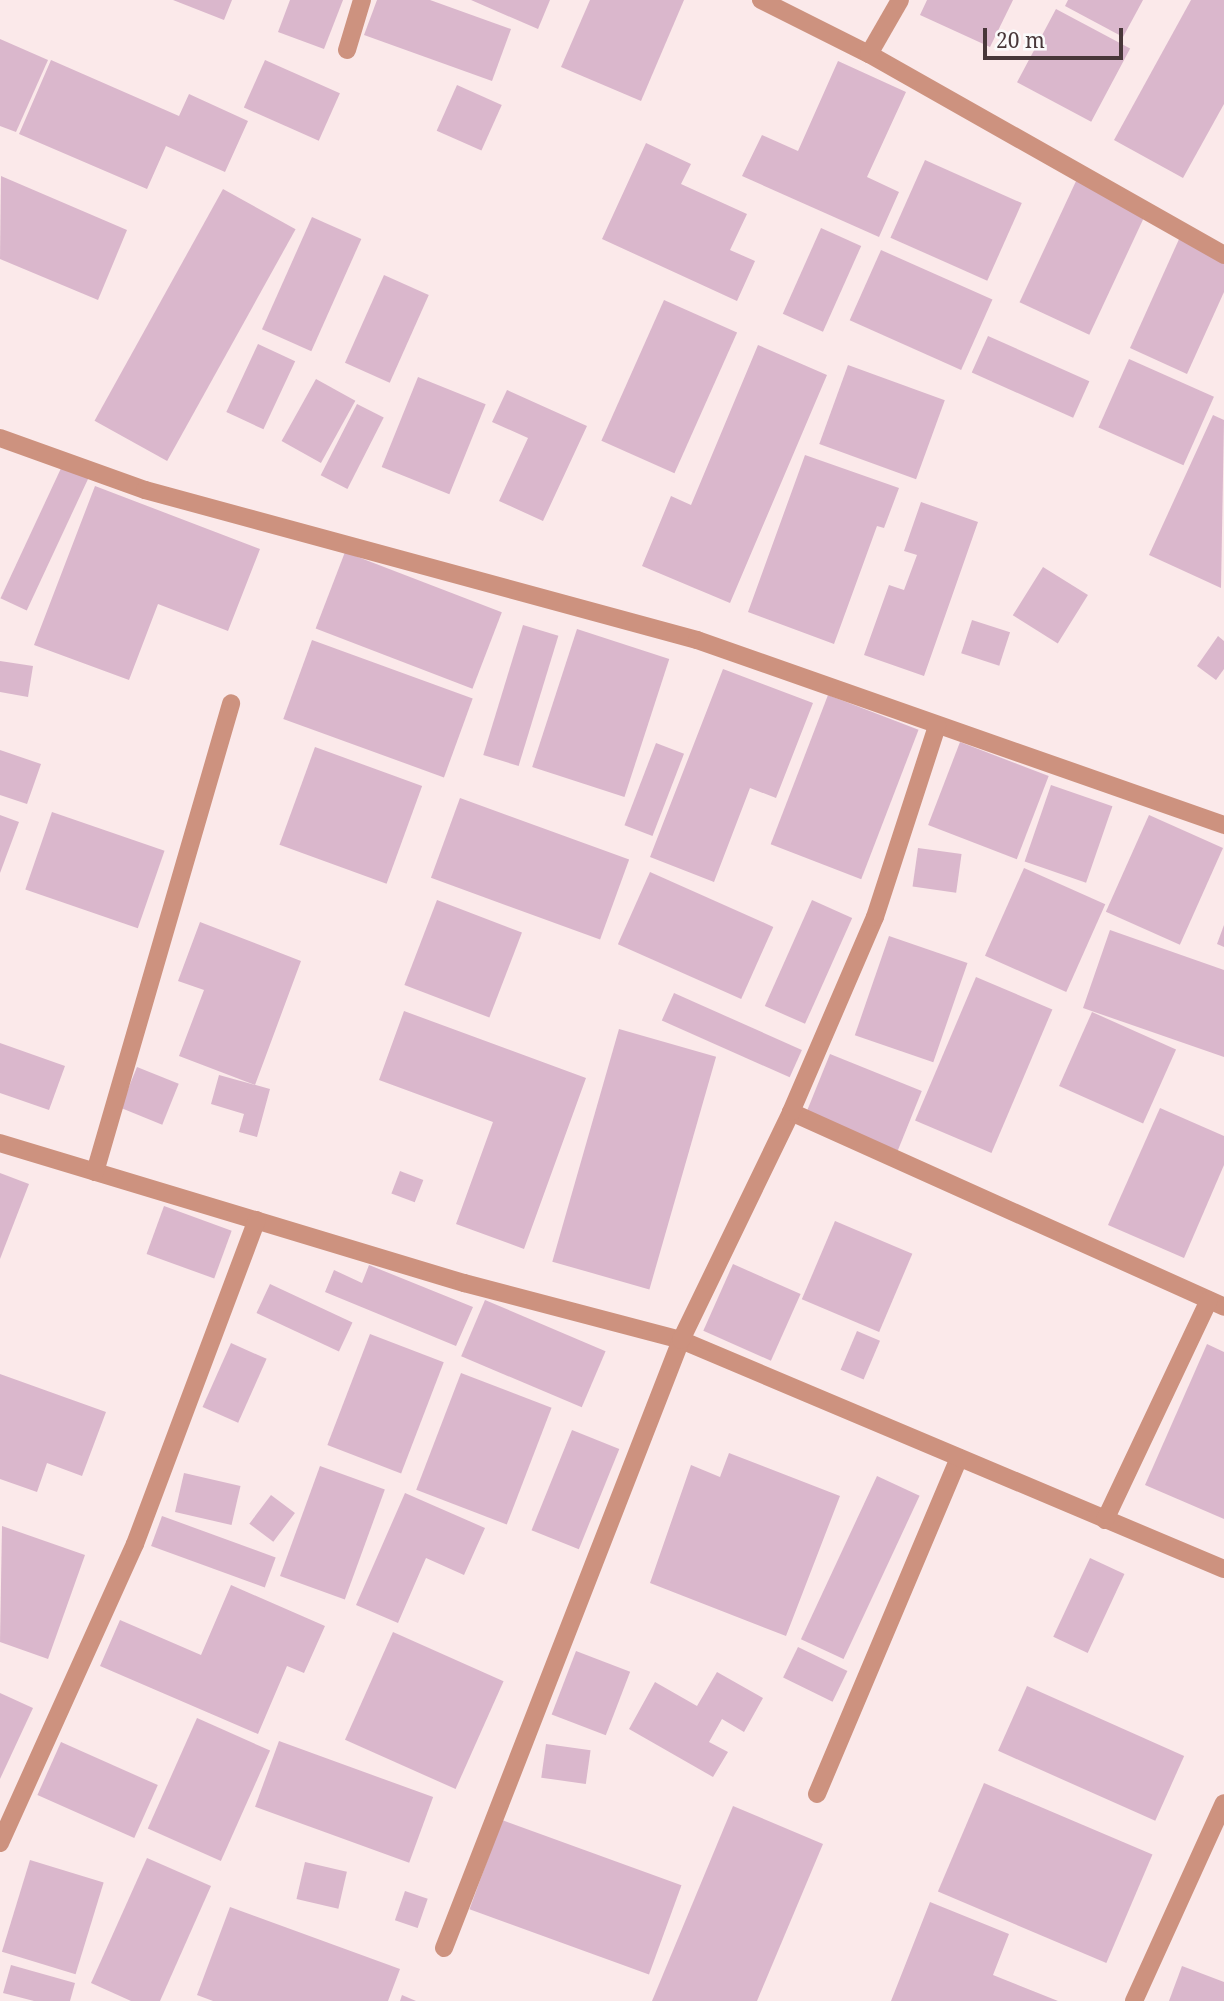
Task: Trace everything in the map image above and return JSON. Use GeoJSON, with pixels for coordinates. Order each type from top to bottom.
{"type":"FeatureCollection","features":[{"type":"Feature","properties":{"kind":"street"},"geometry":{"type":"LineString","coordinates":[[347,50],[362,0]]}},
{"type":"Feature","properties":{"kind":"street"},"geometry":{"type":"LineString","coordinates":[[761,0],[869,54],[1224,255]]}},
{"type":"Feature","properties":{"kind":"street"},"geometry":{"type":"LineString","coordinates":[[869,54],[900,0]]}},
{"type":"Feature","properties":{"kind":"street"},"geometry":{"type":"LineString","coordinates":[[0,438],[145,490],[697,640],[1224,825]]}},
{"type":"Feature","properties":{"kind":"street"},"geometry":{"type":"LineString","coordinates":[[96,1171],[231,703]]}},
{"type":"Feature","properties":{"kind":"street"},"geometry":{"type":"LineString","coordinates":[[444,1948],[681,1340],[791,1112],[874,917],[937,726]]}},
{"type":"Feature","properties":{"kind":"street"},"geometry":{"type":"LineString","coordinates":[[791,1112],[1217,1303],[1105,1520]]}},
{"type":"Feature","properties":{"kind":"street"},"geometry":{"type":"LineString","coordinates":[[0,1143],[464,1283],[681,1340],[1224,1569]]}},
{"type":"Feature","properties":{"kind":"street"},"geometry":{"type":"LineString","coordinates":[[0,1843],[135,1544],[257,1220]]}},
{"type":"Feature","properties":{"kind":"street"},"geometry":{"type":"LineString","coordinates":[[817,1794],[959,1458]]}},
{"type":"Feature","properties":{"kind":"street"},"geometry":{"type":"LineString","coordinates":[[1135,2001],[1224,1803]]}},
{"type":"Feature","properties":{"kind":"building"},"geometry":{"type":"Polygon","coordinates":[[[173,0],[232,0],[224,20],[173,0]]]}},
{"type":"Feature","properties":{"kind":"building"},"geometry":{"type":"Polygon","coordinates":[[[290,0],[343,0],[324,49],[278,32],[290,0]]]}},
{"type":"Feature","properties":{"kind":"building"},"geometry":{"type":"Polygon","coordinates":[[[377,0],[430,0],[511,29],[492,81],[364,35],[377,0]]]}},
{"type":"Feature","properties":{"kind":"building"},"geometry":{"type":"Polygon","coordinates":[[[471,0],[550,0],[538,29],[471,0]]]}},
{"type":"Feature","properties":{"kind":"building"},"geometry":{"type":"Polygon","coordinates":[[[590,0],[684,0],[641,101],[561,67],[590,0]]]}},
{"type":"Feature","properties":{"kind":"building"},"geometry":{"type":"Polygon","coordinates":[[[927,0],[1013,0],[990,47],[920,15],[927,0]]]}},
{"type":"Feature","properties":{"kind":"building"},"geometry":{"type":"Polygon","coordinates":[[[1068,0],[1143,0],[1123,37],[1065,6],[1068,0]]]}},
{"type":"Feature","properties":{"kind":"building"},"geometry":{"type":"Polygon","coordinates":[[[1191,0],[1224,0],[1224,104],[1183,178],[1114,140],[1191,0]]]}},
{"type":"Feature","properties":{"kind":"building"},"geometry":{"type":"Polygon","coordinates":[[[1056,9],[1130,48],[1091,122],[1017,82],[1056,9]]]}},
{"type":"Feature","properties":{"kind":"building"},"geometry":{"type":"Polygon","coordinates":[[[0,39],[48,60],[16,132],[0,126],[0,39]]]}},
{"type":"Feature","properties":{"kind":"building"},"geometry":{"type":"Polygon","coordinates":[[[51,60],[179,116],[189,94],[248,121],[225,172],[166,146],[147,189],[19,134],[51,60]]]}},
{"type":"Feature","properties":{"kind":"building"},"geometry":{"type":"Polygon","coordinates":[[[265,60],[340,93],[319,141],[244,108],[265,60]]]}},
{"type":"Feature","properties":{"kind":"building"},"geometry":{"type":"Polygon","coordinates":[[[838,61],[906,92],[867,177],[899,192],[879,237],[742,176],[762,135],[798,151],[838,61]]]}},
{"type":"Feature","properties":{"kind":"building"},"geometry":{"type":"Polygon","coordinates":[[[457,85],[502,105],[481,151],[437,131],[457,85]]]}},
{"type":"Feature","properties":{"kind":"building"},"geometry":{"type":"Polygon","coordinates":[[[646,143],[691,164],[681,184],[747,214],[730,250],[755,261],[737,301],[602,239],[646,143]]]}},
{"type":"Feature","properties":{"kind":"building"},"geometry":{"type":"Polygon","coordinates":[[[925,160],[1022,203],[987,281],[890,238],[925,160]]]}},
{"type":"Feature","properties":{"kind":"building"},"geometry":{"type":"Polygon","coordinates":[[[1,176],[127,230],[98,300],[0,259],[1,176]]]}},
{"type":"Feature","properties":{"kind":"building"},"geometry":{"type":"Polygon","coordinates":[[[1077,179],[1147,212],[1089,335],[1020,302],[1077,179]]]}},
{"type":"Feature","properties":{"kind":"building"},"geometry":{"type":"Polygon","coordinates":[[[223,189],[296,229],[167,461],[95,421],[223,189]]]}},
{"type":"Feature","properties":{"kind":"building"},"geometry":{"type":"Polygon","coordinates":[[[312,217],[361,239],[311,351],[262,329],[312,217]]]}},
{"type":"Feature","properties":{"kind":"building"},"geometry":{"type":"Polygon","coordinates":[[[821,228],[861,246],[823,332],[783,314],[821,228]]]}},
{"type":"Feature","properties":{"kind":"building"},"geometry":{"type":"Polygon","coordinates":[[[1180,237],[1224,257],[1224,292],[1187,374],[1130,348],[1180,237]]]}},
{"type":"Feature","properties":{"kind":"building"},"geometry":{"type":"Polygon","coordinates":[[[881,250],[992,300],[961,370],[850,320],[881,250]]]}},
{"type":"Feature","properties":{"kind":"building"},"geometry":{"type":"Polygon","coordinates":[[[384,275],[429,295],[390,383],[345,363],[384,275]]]}},
{"type":"Feature","properties":{"kind":"building"},"geometry":{"type":"Polygon","coordinates":[[[664,300],[737,333],[674,473],[601,441],[664,300]]]}},
{"type":"Feature","properties":{"kind":"building"},"geometry":{"type":"Polygon","coordinates":[[[988,336],[1089,381],[1073,418],[972,373],[988,336]]]}},
{"type":"Feature","properties":{"kind":"building"},"geometry":{"type":"Polygon","coordinates":[[[258,344],[295,361],[263,429],[226,412],[258,344]]]}},
{"type":"Feature","properties":{"kind":"building"},"geometry":{"type":"Polygon","coordinates":[[[758,345],[827,375],[730,603],[642,566],[671,496],[691,505],[758,345]]]}},
{"type":"Feature","properties":{"kind":"building"},"geometry":{"type":"Polygon","coordinates":[[[1129,359],[1214,397],[1183,465],[1098,428],[1129,359]]]}},
{"type":"Feature","properties":{"kind":"building"},"geometry":{"type":"Polygon","coordinates":[[[848,365],[945,400],[916,479],[819,444],[848,365]]]}},
{"type":"Feature","properties":{"kind":"building"},"geometry":{"type":"Polygon","coordinates":[[[418,377],[486,404],[449,494],[382,467],[418,377]]]}},
{"type":"Feature","properties":{"kind":"building"},"geometry":{"type":"Polygon","coordinates":[[[316,379],[355,401],[321,463],[282,441],[316,379]]]}},
{"type":"Feature","properties":{"kind":"building"},"geometry":{"type":"Polygon","coordinates":[[[507,390],[587,426],[543,521],[499,501],[528,438],[492,422],[507,390]]]}},
{"type":"Feature","properties":{"kind":"building"},"geometry":{"type":"Polygon","coordinates":[[[357,404],[384,418],[347,489],[321,475],[357,404]]]}},
{"type":"Feature","properties":{"kind":"building"},"geometry":{"type":"Polygon","coordinates":[[[1213,415],[1224,420],[1221,588],[1149,555],[1213,415]]]}},
{"type":"Feature","properties":{"kind":"building"},"geometry":{"type":"Polygon","coordinates":[[[805,455],[899,488],[884,528],[877,526],[834,644],[748,612],[805,455]]]}},
{"type":"Feature","properties":{"kind":"building"},"geometry":{"type":"Polygon","coordinates":[[[63,464],[89,476],[27,610],[0,598],[63,464]]]}},
{"type":"Feature","properties":{"kind":"building"},"geometry":{"type":"Polygon","coordinates":[[[95,486],[260,549],[228,631],[158,604],[129,680],[34,645],[95,486]]]}},
{"type":"Feature","properties":{"kind":"building"},"geometry":{"type":"Polygon","coordinates":[[[921,502],[978,522],[924,676],[864,655],[889,585],[904,590],[917,555],[904,551],[921,502]]]}},
{"type":"Feature","properties":{"kind":"building"},"geometry":{"type":"Polygon","coordinates":[[[345,552],[502,612],[472,689],[316,629],[345,552]]]}},
{"type":"Feature","properties":{"kind":"building"},"geometry":{"type":"Polygon","coordinates":[[[1043,567],[1088,595],[1058,643],[1013,615],[1043,567]]]}},
{"type":"Feature","properties":{"kind":"building"},"geometry":{"type":"Polygon","coordinates":[[[972,620],[1010,632],[999,666],[961,653],[972,620]]]}},
{"type":"Feature","properties":{"kind":"building"},"geometry":{"type":"Polygon","coordinates":[[[523,625],[558,636],[519,766],[483,755],[523,625]]]}},
{"type":"Feature","properties":{"kind":"building"},"geometry":{"type":"Polygon","coordinates":[[[577,629],[669,659],[624,797],[532,767],[577,629]]]}},
{"type":"Feature","properties":{"kind":"building"},"geometry":{"type":"Polygon","coordinates":[[[1218,636],[1224,641],[1224,669],[1216,680],[1197,666],[1218,636]]]}},
{"type":"Feature","properties":{"kind":"building"},"geometry":{"type":"Polygon","coordinates":[[[312,640],[473,698],[444,777],[283,719],[312,640]]]}},
{"type":"Feature","properties":{"kind":"building"},"geometry":{"type":"Polygon","coordinates":[[[0,661],[33,666],[28,697],[0,692],[0,661]]]}},
{"type":"Feature","properties":{"kind":"building"},"geometry":{"type":"Polygon","coordinates":[[[723,669],[813,703],[776,798],[750,788],[714,882],[650,857],[723,669]]]}},
{"type":"Feature","properties":{"kind":"building"},"geometry":{"type":"Polygon","coordinates":[[[828,695],[919,730],[861,879],[771,844],[828,695]]]}},
{"type":"Feature","properties":{"kind":"building"},"geometry":{"type":"Polygon","coordinates":[[[960,742],[1049,776],[1017,859],[928,825],[960,742]]]}},
{"type":"Feature","properties":{"kind":"building"},"geometry":{"type":"Polygon","coordinates":[[[656,743],[684,754],[652,836],[624,825],[656,743]]]}},
{"type":"Feature","properties":{"kind":"building"},"geometry":{"type":"Polygon","coordinates":[[[315,747],[422,786],[387,884],[279,845],[315,747]]]}},
{"type":"Feature","properties":{"kind":"building"},"geometry":{"type":"Polygon","coordinates":[[[0,750],[41,764],[27,804],[0,795],[0,750]]]}},
{"type":"Feature","properties":{"kind":"building"},"geometry":{"type":"Polygon","coordinates":[[[1051,785],[1112,806],[1086,883],[1025,862],[1051,785]]]}},
{"type":"Feature","properties":{"kind":"building"},"geometry":{"type":"Polygon","coordinates":[[[460,798],[629,860],[600,939],[431,878],[460,798]]]}},
{"type":"Feature","properties":{"kind":"building"},"geometry":{"type":"Polygon","coordinates":[[[52,812],[165,851],[138,928],[25,890],[52,812]]]}},
{"type":"Feature","properties":{"kind":"building"},"geometry":{"type":"Polygon","coordinates":[[[0,815],[19,822],[0,873],[0,815]]]}},
{"type":"Feature","properties":{"kind":"building"},"geometry":{"type":"Polygon","coordinates":[[[1149,815],[1223,848],[1180,945],[1106,912],[1149,815]]]}},
{"type":"Feature","properties":{"kind":"building"},"geometry":{"type":"Polygon","coordinates":[[[918,848],[962,854],[956,893],[913,887],[918,848]]]}},
{"type":"Feature","properties":{"kind":"building"},"geometry":{"type":"Polygon","coordinates":[[[1024,868],[1105,904],[1066,992],[985,956],[1024,868]]]}},
{"type":"Feature","properties":{"kind":"building"},"geometry":{"type":"Polygon","coordinates":[[[650,872],[773,927],[741,999],[618,944],[650,872]]]}},
{"type":"Feature","properties":{"kind":"building"},"geometry":{"type":"Polygon","coordinates":[[[437,900],[522,933],[489,1018],[404,985],[437,900]]]}},
{"type":"Feature","properties":{"kind":"building"},"geometry":{"type":"Polygon","coordinates":[[[812,900],[852,918],[805,1024],[765,1006],[812,900]]]}},
{"type":"Feature","properties":{"kind":"building"},"geometry":{"type":"Polygon","coordinates":[[[200,922],[301,961],[255,1085],[179,1056],[204,990],[178,981],[200,922]]]}},
{"type":"Feature","properties":{"kind":"building"},"geometry":{"type":"Polygon","coordinates":[[[1224,925],[1224,947],[1217,944],[1224,925]]]}},
{"type":"Feature","properties":{"kind":"building"},"geometry":{"type":"Polygon","coordinates":[[[1110,930],[1224,970],[1224,1057],[1083,1008],[1110,930]]]}},
{"type":"Feature","properties":{"kind":"building"},"geometry":{"type":"Polygon","coordinates":[[[889,936],[967,963],[933,1062],[855,1035],[889,936]]]}},
{"type":"Feature","properties":{"kind":"building"},"geometry":{"type":"Polygon","coordinates":[[[976,977],[1052,1009],[991,1153],[915,1121],[976,977]]]}},
{"type":"Feature","properties":{"kind":"building"},"geometry":{"type":"Polygon","coordinates":[[[674,993],[802,1050],[790,1077],[662,1020],[674,993]]]}},
{"type":"Feature","properties":{"kind":"building"},"geometry":{"type":"Polygon","coordinates":[[[404,1011],[586,1078],[524,1249],[456,1224],[493,1122],[379,1080],[404,1011]]]}},
{"type":"Feature","properties":{"kind":"building"},"geometry":{"type":"Polygon","coordinates":[[[1092,1012],[1176,1049],[1143,1123],[1059,1086],[1092,1012]]]}},
{"type":"Feature","properties":{"kind":"building"},"geometry":{"type":"Polygon","coordinates":[[[619,1029],[716,1057],[649,1289],[552,1262],[619,1029]]]}},
{"type":"Feature","properties":{"kind":"building"},"geometry":{"type":"Polygon","coordinates":[[[0,1043],[65,1066],[49,1110],[0,1093],[0,1043]]]}},
{"type":"Feature","properties":{"kind":"building"},"geometry":{"type":"Polygon","coordinates":[[[830,1054],[922,1091],[898,1150],[806,1113],[830,1054]]]}},
{"type":"Feature","properties":{"kind":"building"},"geometry":{"type":"Polygon","coordinates":[[[137,1067],[179,1084],[162,1125],[121,1108],[137,1067]]]}},
{"type":"Feature","properties":{"kind":"building"},"geometry":{"type":"Polygon","coordinates":[[[219,1075],[270,1089],[257,1137],[239,1132],[244,1114],[211,1104],[219,1075]]]}},
{"type":"Feature","properties":{"kind":"building"},"geometry":{"type":"Polygon","coordinates":[[[1160,1108],[1224,1136],[1224,1165],[1184,1258],[1108,1225],[1160,1108]]]}},
{"type":"Feature","properties":{"kind":"building"},"geometry":{"type":"Polygon","coordinates":[[[400,1171],[423,1180],[415,1202],[391,1193],[400,1171]]]}},
{"type":"Feature","properties":{"kind":"building"},"geometry":{"type":"Polygon","coordinates":[[[0,1173],[29,1184],[0,1259],[0,1173]]]}},
{"type":"Feature","properties":{"kind":"building"},"geometry":{"type":"Polygon","coordinates":[[[164,1206],[232,1231],[214,1279],[147,1254],[164,1206]]]}},
{"type":"Feature","properties":{"kind":"building"},"geometry":{"type":"Polygon","coordinates":[[[835,1221],[912,1254],[879,1332],[802,1299],[835,1221]]]}},
{"type":"Feature","properties":{"kind":"building"},"geometry":{"type":"Polygon","coordinates":[[[733,1264],[801,1294],[771,1361],[703,1331],[733,1264]]]}},
{"type":"Feature","properties":{"kind":"building"},"geometry":{"type":"Polygon","coordinates":[[[369,1265],[473,1307],[456,1346],[325,1292],[334,1270],[362,1283],[369,1265]]]}},
{"type":"Feature","properties":{"kind":"building"},"geometry":{"type":"Polygon","coordinates":[[[270,1284],[352,1322],[339,1351],[256,1313],[270,1284]]]}},
{"type":"Feature","properties":{"kind":"building"},"geometry":{"type":"Polygon","coordinates":[[[485,1300],[606,1351],[582,1407],[461,1356],[485,1300]]]}},
{"type":"Feature","properties":{"kind":"building"},"geometry":{"type":"Polygon","coordinates":[[[857,1331],[880,1341],[864,1379],[841,1370],[857,1331]]]}},
{"type":"Feature","properties":{"kind":"building"},"geometry":{"type":"Polygon","coordinates":[[[370,1334],[444,1362],[401,1473],[327,1445],[370,1334]]]}},
{"type":"Feature","properties":{"kind":"building"},"geometry":{"type":"Polygon","coordinates":[[[231,1343],[267,1359],[238,1423],[203,1407],[231,1343]]]}},
{"type":"Feature","properties":{"kind":"building"},"geometry":{"type":"Polygon","coordinates":[[[1207,1344],[1224,1352],[1224,1519],[1145,1485],[1207,1344]]]}},
{"type":"Feature","properties":{"kind":"building"},"geometry":{"type":"Polygon","coordinates":[[[461,1373],[552,1408],[507,1524],[416,1490],[461,1373]]]}},
{"type":"Feature","properties":{"kind":"building"},"geometry":{"type":"Polygon","coordinates":[[[0,1374],[106,1412],[82,1476],[47,1463],[37,1492],[0,1479],[0,1374]]]}},
{"type":"Feature","properties":{"kind":"building"},"geometry":{"type":"Polygon","coordinates":[[[572,1430],[619,1449],[579,1549],[532,1530],[572,1430]]]}},
{"type":"Feature","properties":{"kind":"building"},"geometry":{"type":"Polygon","coordinates":[[[729,1453],[840,1496],[786,1636],[650,1583],[691,1465],[720,1477],[729,1453]]]}},
{"type":"Feature","properties":{"kind":"building"},"geometry":{"type":"Polygon","coordinates":[[[320,1466],[385,1490],[345,1600],[280,1576],[320,1466]]]}},
{"type":"Feature","properties":{"kind":"building"},"geometry":{"type":"Polygon","coordinates":[[[184,1473],[241,1486],[232,1525],[175,1512],[184,1473]]]}},
{"type":"Feature","properties":{"kind":"building"},"geometry":{"type":"Polygon","coordinates":[[[877,1476],[920,1496],[844,1659],[801,1639],[877,1476]]]}},
{"type":"Feature","properties":{"kind":"building"},"geometry":{"type":"Polygon","coordinates":[[[405,1493],[485,1528],[464,1575],[426,1558],[398,1623],[356,1605],[405,1493]]]}},
{"type":"Feature","properties":{"kind":"building"},"geometry":{"type":"Polygon","coordinates":[[[271,1495],[295,1513],[273,1542],[249,1524],[271,1495]]]}},
{"type":"Feature","properties":{"kind":"building"},"geometry":{"type":"Polygon","coordinates":[[[162,1516],[276,1557],[265,1587],[151,1546],[162,1516]]]}},
{"type":"Feature","properties":{"kind":"building"},"geometry":{"type":"Polygon","coordinates":[[[2,1526],[85,1555],[48,1659],[0,1642],[2,1526]]]}},
{"type":"Feature","properties":{"kind":"building"},"geometry":{"type":"Polygon","coordinates":[[[1090,1558],[1124,1574],[1088,1653],[1053,1637],[1090,1558]]]}},
{"type":"Feature","properties":{"kind":"building"},"geometry":{"type":"Polygon","coordinates":[[[231,1585],[325,1626],[304,1673],[287,1666],[258,1734],[100,1666],[120,1620],[201,1655],[231,1585]]]}},
{"type":"Feature","properties":{"kind":"building"},"geometry":{"type":"Polygon","coordinates":[[[393,1632],[504,1681],[456,1789],[345,1740],[393,1632]]]}},
{"type":"Feature","properties":{"kind":"building"},"geometry":{"type":"Polygon","coordinates":[[[798,1647],[847,1671],[833,1702],[783,1678],[798,1647]]]}},
{"type":"Feature","properties":{"kind":"building"},"geometry":{"type":"Polygon","coordinates":[[[576,1651],[630,1672],[606,1735],[552,1714],[576,1651]]]}},
{"type":"Feature","properties":{"kind":"building"},"geometry":{"type":"Polygon","coordinates":[[[717,1672],[763,1698],[744,1732],[722,1719],[709,1742],[728,1752],[713,1777],[629,1729],[655,1682],[697,1706],[717,1672]]]}},
{"type":"Feature","properties":{"kind":"building"},"geometry":{"type":"Polygon","coordinates":[[[1027,1686],[1184,1756],[1155,1821],[998,1751],[1027,1686]]]}},
{"type":"Feature","properties":{"kind":"building"},"geometry":{"type":"Polygon","coordinates":[[[0,1693],[33,1708],[0,1779],[0,1693]]]}},
{"type":"Feature","properties":{"kind":"building"},"geometry":{"type":"Polygon","coordinates":[[[197,1718],[270,1751],[221,1861],[148,1829],[197,1718]]]}},
{"type":"Feature","properties":{"kind":"building"},"geometry":{"type":"Polygon","coordinates":[[[279,1741],[433,1797],[409,1863],[255,1807],[279,1741]]]}},
{"type":"Feature","properties":{"kind":"building"},"geometry":{"type":"Polygon","coordinates":[[[61,1742],[158,1785],[134,1838],[37,1795],[61,1742]]]}},
{"type":"Feature","properties":{"kind":"building"},"geometry":{"type":"Polygon","coordinates":[[[546,1744],[591,1750],[586,1784],[541,1778],[546,1744]]]}},
{"type":"Feature","properties":{"kind":"building"},"geometry":{"type":"Polygon","coordinates":[[[984,1783],[1152,1855],[1106,1963],[938,1892],[984,1783]]]}},
{"type":"Feature","properties":{"kind":"building"},"geometry":{"type":"Polygon","coordinates":[[[733,1806],[823,1844],[757,2001],[652,2001],[733,1806]]]}},
{"type":"Feature","properties":{"kind":"building"},"geometry":{"type":"Polygon","coordinates":[[[502,1820],[681,1885],[649,1975],[470,1909],[502,1820]]]}},
{"type":"Feature","properties":{"kind":"building"},"geometry":{"type":"Polygon","coordinates":[[[147,1858],[211,1886],[160,2001],[131,2001],[91,1983],[147,1858]]]}},
{"type":"Feature","properties":{"kind":"building"},"geometry":{"type":"Polygon","coordinates":[[[30,1860],[104,1883],[76,1974],[2,1952],[30,1860]]]}},
{"type":"Feature","properties":{"kind":"building"},"geometry":{"type":"Polygon","coordinates":[[[305,1862],[347,1872],[338,1909],[296,1899],[305,1862]]]}},
{"type":"Feature","properties":{"kind":"building"},"geometry":{"type":"Polygon","coordinates":[[[405,1891],[428,1899],[418,1928],[395,1920],[405,1891]]]}},
{"type":"Feature","properties":{"kind":"building"},"geometry":{"type":"Polygon","coordinates":[[[930,1902],[1009,1934],[993,1975],[1058,2001],[891,2001],[930,1902]]]}},
{"type":"Feature","properties":{"kind":"building"},"geometry":{"type":"Polygon","coordinates":[[[230,1907],[400,1969],[388,2001],[213,2001],[197,1995],[230,1907]]]}},
{"type":"Feature","properties":{"kind":"building"},"geometry":{"type":"Polygon","coordinates":[[[11,1965],[75,1983],[70,2001],[34,2001],[3,1993],[11,1965]]]}},
{"type":"Feature","properties":{"kind":"building"},"geometry":{"type":"Polygon","coordinates":[[[1182,1966],[1224,1982],[1224,2001],[1169,2001],[1182,1966]]]}},
{"type":"Feature","properties":{"kind":"building"},"geometry":{"type":"Polygon","coordinates":[[[402,1995],[416,2001],[400,2001],[402,1995]]]}}]}
